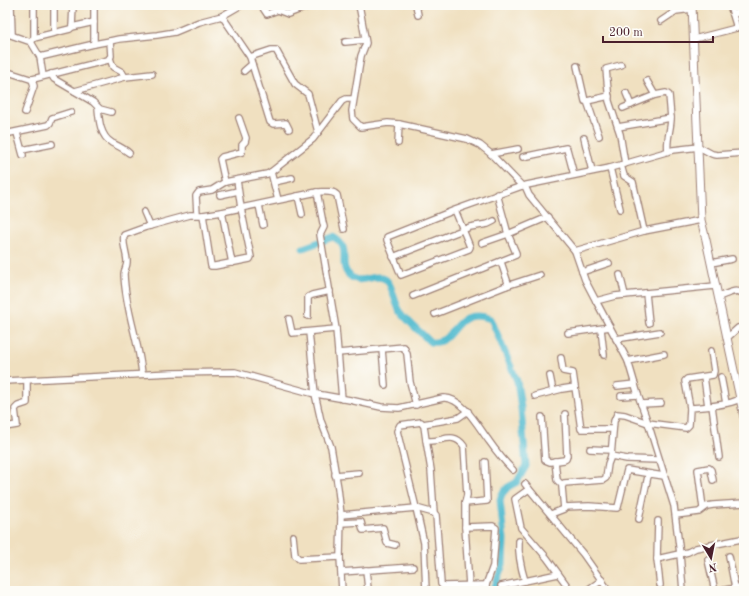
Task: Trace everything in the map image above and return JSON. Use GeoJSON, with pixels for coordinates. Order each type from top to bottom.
{"type":"FeatureCollection","features":[{"type":"Feature","properties":{"kind":"main road"},"geometry":{"type":"LineString","coordinates":[[692,7],[701,220],[727,338],[742,397],[744,417]]}},
{"type":"Feature","properties":{"kind":"street"},"geometry":{"type":"LineString","coordinates":[[11,5],[12,34]]}},
{"type":"Feature","properties":{"kind":"street"},"geometry":{"type":"LineString","coordinates":[[25,112],[37,78],[40,57],[33,40],[34,5]]}},
{"type":"Feature","properties":{"kind":"street"},"geometry":{"type":"LineString","coordinates":[[54,5],[54,33]]}},
{"type":"Feature","properties":{"kind":"street"},"geometry":{"type":"LineString","coordinates":[[72,27],[73,5]]}},
{"type":"Feature","properties":{"kind":"street"},"geometry":{"type":"LineString","coordinates":[[94,5],[94,44]]}},
{"type":"Feature","properties":{"kind":"street"},"geometry":{"type":"LineString","coordinates":[[261,5],[268,14],[278,10],[288,14],[303,7],[312,5]]}},
{"type":"Feature","properties":{"kind":"street"},"geometry":{"type":"LineString","coordinates":[[323,5],[330,5]]}},
{"type":"Feature","properties":{"kind":"street"},"geometry":{"type":"LineString","coordinates":[[358,5],[365,45],[361,56],[352,111],[353,119],[360,127],[388,123],[399,124],[466,139],[480,145],[524,186],[529,195],[575,251],[584,280],[628,361],[648,423],[676,515],[683,591]]}},
{"type":"Feature","properties":{"kind":"street"},"geometry":{"type":"LineString","coordinates":[[416,5],[418,15]]}},
{"type":"Feature","properties":{"kind":"street"},"geometry":{"type":"LineString","coordinates":[[730,5],[737,28]]}},
{"type":"Feature","properties":{"kind":"street"},"geometry":{"type":"LineString","coordinates":[[40,57],[119,39],[175,32],[199,22],[222,16],[237,6]]}},
{"type":"Feature","properties":{"kind":"street"},"geometry":{"type":"LineString","coordinates":[[661,21],[676,11],[692,7]]}},
{"type":"Feature","properties":{"kind":"street"},"geometry":{"type":"LineString","coordinates":[[733,14],[744,11]]}},
{"type":"Feature","properties":{"kind":"street"},"geometry":{"type":"LineString","coordinates":[[222,16],[250,57],[270,122],[273,124],[286,124],[289,129]]}},
{"type":"Feature","properties":{"kind":"street"},"geometry":{"type":"LineString","coordinates":[[5,33],[33,40],[70,29],[72,27],[94,22]]}},
{"type":"Feature","properties":{"kind":"street"},"geometry":{"type":"LineString","coordinates":[[694,39],[722,33],[744,26]]}},
{"type":"Feature","properties":{"kind":"street"},"geometry":{"type":"LineString","coordinates":[[345,42],[365,40]]}},
{"type":"Feature","properties":{"kind":"street"},"geometry":{"type":"LineString","coordinates":[[110,41],[110,58],[113,68],[122,72],[125,77]]}},
{"type":"Feature","properties":{"kind":"street"},"geometry":{"type":"LineString","coordinates":[[250,57],[271,50],[276,50],[295,84],[308,94],[318,132]]}},
{"type":"Feature","properties":{"kind":"street"},"geometry":{"type":"LineString","coordinates":[[5,71],[37,78],[108,60],[110,58]]}},
{"type":"Feature","properties":{"kind":"street"},"geometry":{"type":"LineString","coordinates":[[244,71],[252,64]]}},
{"type":"Feature","properties":{"kind":"street"},"geometry":{"type":"LineString","coordinates":[[621,65],[606,69],[608,96],[620,134],[624,176],[633,182],[644,231]]}},
{"type":"Feature","properties":{"kind":"street"},"geometry":{"type":"LineString","coordinates":[[577,66],[586,101],[600,136]]}},
{"type":"Feature","properties":{"kind":"street"},"geometry":{"type":"LineString","coordinates":[[51,74],[54,79],[93,102],[98,108],[111,112]]}},
{"type":"Feature","properties":{"kind":"street"},"geometry":{"type":"LineString","coordinates":[[75,91],[125,77],[152,74]]}},
{"type":"Feature","properties":{"kind":"street"},"geometry":{"type":"LineString","coordinates":[[647,81],[655,95]]}},
{"type":"Feature","properties":{"kind":"street"},"geometry":{"type":"LineString","coordinates":[[626,93],[631,105]]}},
{"type":"Feature","properties":{"kind":"street"},"geometry":{"type":"LineString","coordinates":[[623,108],[655,95],[666,93],[669,95],[671,124],[668,140],[668,151]]}},
{"type":"Feature","properties":{"kind":"street"},"geometry":{"type":"LineString","coordinates":[[578,102],[608,96]]}},
{"type":"Feature","properties":{"kind":"street"},"geometry":{"type":"LineString","coordinates":[[236,180],[251,258],[212,266],[196,194],[201,191],[212,190],[225,182],[271,172],[313,139],[342,101],[346,99],[353,99]]}},
{"type":"Feature","properties":{"kind":"street"},"geometry":{"type":"LineString","coordinates":[[98,108],[99,121],[104,135],[110,142],[129,153]]}},
{"type":"Feature","properties":{"kind":"street"},"geometry":{"type":"LineString","coordinates":[[5,134],[17,133],[48,125],[52,118],[71,112]]}},
{"type":"Feature","properties":{"kind":"street"},"geometry":{"type":"LineString","coordinates":[[225,182],[220,159],[222,157],[242,152],[242,145],[246,138],[239,118]]}},
{"type":"Feature","properties":{"kind":"street"},"geometry":{"type":"LineString","coordinates":[[618,127],[671,118]]}},
{"type":"Feature","properties":{"kind":"street"},"geometry":{"type":"LineString","coordinates":[[398,142],[399,124]]}},
{"type":"Feature","properties":{"kind":"street"},"geometry":{"type":"LineString","coordinates":[[17,133],[23,153],[52,144]]}},
{"type":"Feature","properties":{"kind":"street"},"geometry":{"type":"LineString","coordinates":[[584,138],[592,171]]}},
{"type":"Feature","properties":{"kind":"street"},"geometry":{"type":"LineString","coordinates":[[454,210],[470,246],[467,250],[402,276],[399,273],[387,237],[454,210],[498,194],[524,186],[610,168],[668,151],[699,147],[717,155],[744,153]]}},
{"type":"Feature","properties":{"kind":"street"},"geometry":{"type":"LineString","coordinates":[[523,157],[566,148],[568,149],[574,175]]}},
{"type":"Feature","properties":{"kind":"street"},"geometry":{"type":"LineString","coordinates":[[491,154],[518,149]]}},
{"type":"Feature","properties":{"kind":"street"},"geometry":{"type":"LineString","coordinates":[[610,168],[620,209]]}},
{"type":"Feature","properties":{"kind":"street"},"geometry":{"type":"LineString","coordinates":[[271,172],[278,200]]}},
{"type":"Feature","properties":{"kind":"street"},"geometry":{"type":"LineString","coordinates":[[274,182],[292,178]]}},
{"type":"Feature","properties":{"kind":"street"},"geometry":{"type":"LineString","coordinates":[[220,194],[238,191]]}},
{"type":"Feature","properties":{"kind":"street"},"geometry":{"type":"LineString","coordinates":[[317,192],[324,227],[320,233],[336,329],[342,399]]}},
{"type":"Feature","properties":{"kind":"street"},"geometry":{"type":"LineString","coordinates":[[142,374],[139,353],[132,327],[124,274],[127,262],[123,236],[126,233],[200,214],[222,212],[317,192],[330,192],[337,195],[344,229]]}},
{"type":"Feature","properties":{"kind":"street"},"geometry":{"type":"LineString","coordinates":[[413,296],[516,255],[508,234],[498,194]]}},
{"type":"Feature","properties":{"kind":"street"},"geometry":{"type":"LineString","coordinates":[[298,196],[302,214]]}},
{"type":"Feature","properties":{"kind":"street"},"geometry":{"type":"LineString","coordinates":[[259,204],[263,225]]}},
{"type":"Feature","properties":{"kind":"street"},"geometry":{"type":"LineString","coordinates":[[144,212],[146,227]]}},
{"type":"Feature","properties":{"kind":"street"},"geometry":{"type":"LineString","coordinates":[[222,212],[232,263]]}},
{"type":"Feature","properties":{"kind":"street"},"geometry":{"type":"LineString","coordinates":[[482,243],[548,217]]}},
{"type":"Feature","properties":{"kind":"street"},"geometry":{"type":"LineString","coordinates":[[575,251],[644,231],[701,220]]}},
{"type":"Feature","properties":{"kind":"street"},"geometry":{"type":"LineString","coordinates":[[393,257],[470,226],[488,224],[494,221]]}},
{"type":"Feature","properties":{"kind":"street"},"geometry":{"type":"LineString","coordinates":[[711,264],[732,259]]}},
{"type":"Feature","properties":{"kind":"street"},"geometry":{"type":"LineString","coordinates":[[501,262],[508,281],[506,286]]}},
{"type":"Feature","properties":{"kind":"street"},"geometry":{"type":"LineString","coordinates":[[582,272],[609,263]]}},
{"type":"Feature","properties":{"kind":"street"},"geometry":{"type":"LineString","coordinates":[[620,275],[625,296]]}},
{"type":"Feature","properties":{"kind":"street"},"geometry":{"type":"LineString","coordinates":[[435,314],[506,286],[540,276]]}},
{"type":"Feature","properties":{"kind":"street"},"geometry":{"type":"LineString","coordinates":[[596,301],[600,299],[646,293],[716,286]]}},
{"type":"Feature","properties":{"kind":"street"},"geometry":{"type":"LineString","coordinates":[[308,316],[308,297],[330,291]]}},
{"type":"Feature","properties":{"kind":"street"},"geometry":{"type":"LineString","coordinates":[[718,297],[735,291],[742,293]]}},
{"type":"Feature","properties":{"kind":"street"},"geometry":{"type":"LineString","coordinates":[[646,293],[649,323]]}},
{"type":"Feature","properties":{"kind":"street"},"geometry":{"type":"LineString","coordinates":[[289,319],[291,332],[336,329]]}},
{"type":"Feature","properties":{"kind":"street"},"geometry":{"type":"LineString","coordinates":[[568,333],[610,327]]}},
{"type":"Feature","properties":{"kind":"street"},"geometry":{"type":"LineString","coordinates":[[727,338],[738,328],[744,327]]}},
{"type":"Feature","properties":{"kind":"street"},"geometry":{"type":"LineString","coordinates":[[601,329],[604,355]]}},
{"type":"Feature","properties":{"kind":"street"},"geometry":{"type":"LineString","coordinates":[[309,332],[315,394],[321,421],[330,447],[338,488],[341,515],[340,557],[342,591]]}},
{"type":"Feature","properties":{"kind":"street"},"geometry":{"type":"LineString","coordinates":[[616,339],[660,332]]}},
{"type":"Feature","properties":{"kind":"street"},"geometry":{"type":"LineString","coordinates":[[338,353],[402,347],[406,348],[410,382],[416,405]]}},
{"type":"Feature","properties":{"kind":"street"},"geometry":{"type":"LineString","coordinates":[[382,349],[385,386]]}},
{"type":"Feature","properties":{"kind":"street"},"geometry":{"type":"LineString","coordinates":[[562,485],[566,483],[605,479],[611,453],[614,421],[617,414],[625,415],[648,423],[688,428],[690,408],[686,380],[712,376],[714,374],[711,351]]}},
{"type":"Feature","properties":{"kind":"street"},"geometry":{"type":"LineString","coordinates":[[628,361],[664,354]]}},
{"type":"Feature","properties":{"kind":"street"},"geometry":{"type":"LineString","coordinates":[[561,358],[563,371],[573,373],[581,429],[613,429]]}},
{"type":"Feature","properties":{"kind":"street"},"geometry":{"type":"LineString","coordinates":[[5,381],[184,372],[235,372],[315,394],[391,408],[416,405],[447,398],[451,399],[468,411],[496,450],[513,470]]}},
{"type":"Feature","properties":{"kind":"street"},"geometry":{"type":"LineString","coordinates":[[550,376],[553,391]]}},
{"type":"Feature","properties":{"kind":"street"},"geometry":{"type":"LineString","coordinates":[[704,377],[718,457]]}},
{"type":"Feature","properties":{"kind":"street"},"geometry":{"type":"LineString","coordinates":[[721,377],[726,403]]}},
{"type":"Feature","properties":{"kind":"street"},"geometry":{"type":"LineString","coordinates":[[5,427],[17,425],[15,409],[18,406],[27,403],[27,380]]}},
{"type":"Feature","properties":{"kind":"street"},"geometry":{"type":"LineString","coordinates":[[617,386],[635,384]]}},
{"type":"Feature","properties":{"kind":"street"},"geometry":{"type":"LineString","coordinates":[[535,396],[575,386]]}},
{"type":"Feature","properties":{"kind":"street"},"geometry":{"type":"LineString","coordinates":[[621,396],[638,395]]}},
{"type":"Feature","properties":{"kind":"street"},"geometry":{"type":"LineString","coordinates":[[690,408],[736,401],[742,397]]}},
{"type":"Feature","properties":{"kind":"street"},"geometry":{"type":"LineString","coordinates":[[641,404],[661,403]]}},
{"type":"Feature","properties":{"kind":"street"},"geometry":{"type":"LineString","coordinates":[[426,591],[424,543],[397,430],[400,425],[420,422],[423,424],[458,418],[468,411]]}},
{"type":"Feature","properties":{"kind":"street"},"geometry":{"type":"LineString","coordinates":[[542,417],[544,458],[546,461],[564,460],[567,458],[565,414]]}},
{"type":"Feature","properties":{"kind":"street"},"geometry":{"type":"LineString","coordinates":[[423,424],[432,470],[434,512],[436,514],[441,584],[443,586],[460,589],[469,585],[486,588],[493,566],[496,528],[493,526],[465,528]]}},
{"type":"Feature","properties":{"kind":"street"},"geometry":{"type":"LineString","coordinates":[[426,440],[431,441],[454,438],[461,442],[464,446],[468,495],[465,503],[465,528],[469,585]]}},
{"type":"Feature","properties":{"kind":"street"},"geometry":{"type":"LineString","coordinates":[[590,449],[659,460]]}},
{"type":"Feature","properties":{"kind":"street"},"geometry":{"type":"LineString","coordinates":[[555,461],[557,480],[562,485],[564,507]]}},
{"type":"Feature","properties":{"kind":"street"},"geometry":{"type":"LineString","coordinates":[[465,503],[488,501],[485,462]]}},
{"type":"Feature","properties":{"kind":"street"},"geometry":{"type":"LineString","coordinates":[[703,508],[698,470],[709,468],[711,470],[713,480]]}},
{"type":"Feature","properties":{"kind":"street"},"geometry":{"type":"LineString","coordinates":[[551,514],[563,510],[564,507],[589,506],[617,508],[627,470],[664,476]]}},
{"type":"Feature","properties":{"kind":"street"},"geometry":{"type":"LineString","coordinates":[[335,475],[359,473]]}},
{"type":"Feature","properties":{"kind":"street"},"geometry":{"type":"LineString","coordinates":[[639,519],[646,480],[648,475],[651,474]]}},
{"type":"Feature","properties":{"kind":"street"},"geometry":{"type":"LineString","coordinates":[[571,591],[547,558],[521,528],[515,499],[527,486],[583,554],[609,591]]}},
{"type":"Feature","properties":{"kind":"street"},"geometry":{"type":"LineString","coordinates":[[676,515],[699,512],[703,508],[713,505],[744,503]]}},
{"type":"Feature","properties":{"kind":"street"},"geometry":{"type":"LineString","coordinates":[[341,515],[416,508],[434,512]]}},
{"type":"Feature","properties":{"kind":"street"},"geometry":{"type":"LineString","coordinates":[[658,521],[656,559],[660,585]]}},
{"type":"Feature","properties":{"kind":"street"},"geometry":{"type":"LineString","coordinates":[[340,523],[361,522],[362,529],[365,530],[383,528],[387,543],[395,545]]}},
{"type":"Feature","properties":{"kind":"street"},"geometry":{"type":"LineString","coordinates":[[293,536],[295,555],[298,559],[340,557]]}},
{"type":"Feature","properties":{"kind":"street"},"geometry":{"type":"LineString","coordinates":[[656,559],[688,552],[696,548],[741,539],[744,540]]}},
{"type":"Feature","properties":{"kind":"street"},"geometry":{"type":"LineString","coordinates":[[519,541],[518,548],[525,581]]}},
{"type":"Feature","properties":{"kind":"street"},"geometry":{"type":"LineString","coordinates":[[729,556],[735,588]]}},
{"type":"Feature","properties":{"kind":"street"},"geometry":{"type":"LineString","coordinates":[[708,560],[715,591]]}},
{"type":"Feature","properties":{"kind":"street"},"geometry":{"type":"LineString","coordinates":[[341,572],[413,567]]}},
{"type":"Feature","properties":{"kind":"street"},"geometry":{"type":"LineString","coordinates":[[366,570],[368,589]]}},
{"type":"Feature","properties":{"kind":"street"},"geometry":{"type":"LineString","coordinates":[[501,586],[558,574]]}},
{"type":"Feature","properties":{"kind":"street"},"geometry":{"type":"LineString","coordinates":[[586,591],[602,580]]}},
{"type":"Feature","properties":{"kind":"street"},"geometry":{"type":"LineString","coordinates":[[721,591],[744,586]]}},
{"type":"Feature","properties":{"kind":"waterway"},"geometry":{"type":"LineString","coordinates":[[303,248],[333,237],[339,241],[343,246],[344,266],[350,276],[359,280],[376,277],[385,279],[391,288],[401,313],[430,342],[439,342],[446,338],[461,321],[468,317],[478,316],[491,319],[517,381],[526,466],[517,482],[508,487],[502,494],[500,500],[504,539],[503,564],[494,591]]}}]}
